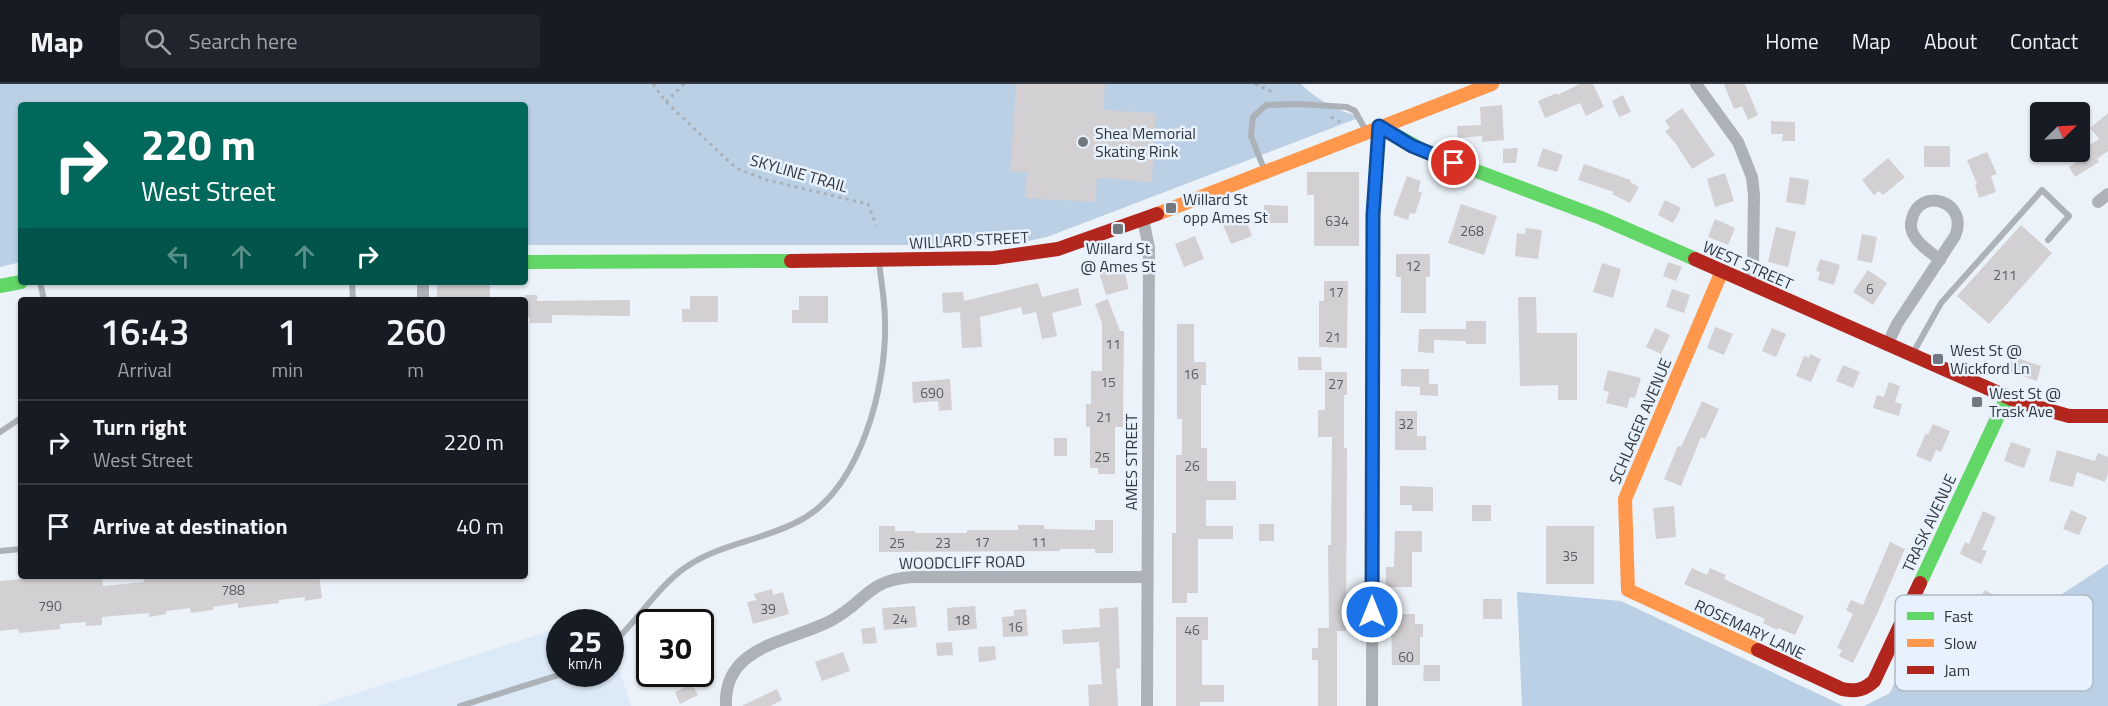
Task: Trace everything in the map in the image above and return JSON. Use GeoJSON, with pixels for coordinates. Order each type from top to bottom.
{"type":"FeatureCollection","features":[{"type":"Feature","properties":{"kind":"street","name":"WILLARD STREET"},"geometry":{"type":"LineString","coordinates":[[528,262],[879,261],[1026,255],[1074,244],[1143,219],[1492,84]]}},
{"type":"Feature","properties":{"kind":"street"},"geometry":{"type":"LineString","coordinates":[[1696,84],[1738,142],[1752,177],[1753,264],[1749,284]]}},
{"type":"Feature","properties":{"kind":"street","name":"WEST STREET"},"geometry":{"type":"LineString","coordinates":[[1372,129],[1438,157],[1593,214],[2007,397],[2062,415],[2086,418],[2108,416]]}},
{"type":"Feature","properties":{"kind":"street"},"geometry":{"type":"LineString","coordinates":[[1372,129],[1372,706]]}},
{"type":"Feature","properties":{"kind":"street"},"geometry":{"type":"LineString","coordinates":[[2098,202],[2108,194]]}},
{"type":"Feature","properties":{"kind":"street"},"geometry":{"type":"LineString","coordinates":[[1887,345],[1897,324],[1940,260],[1957,232],[1958,222],[1954,211],[1944,202],[1931,201],[1918,207],[1912,217],[1911,226],[1915,237],[1940,260]]}},
{"type":"Feature","properties":{"kind":"street","name":"AMES STREET"},"geometry":{"type":"LineString","coordinates":[[1143,219],[1149,248],[1147,706]]}},
{"type":"Feature","properties":{"kind":"street","name":"SCHLAGER AVENUE"},"geometry":{"type":"LineString","coordinates":[[1628,590],[1625,499],[1722,272]]}},
{"type":"Feature","properties":{"kind":"street"},"geometry":{"type":"LineString","coordinates":[[0,286],[18,283]]}},
{"type":"Feature","properties":{"kind":"street","name":"TRASK AVENUE"},"geometry":{"type":"LineString","coordinates":[[1914,595],[2007,397]]}},
{"type":"Feature","properties":{"kind":"street","name":"WOODCLIFF ROAD"},"geometry":{"type":"LineString","coordinates":[[726,706],[729,681],[738,666],[752,653],[767,645],[830,622],[871,589],[886,581],[912,577],[1147,577]]}},
{"type":"Feature","properties":{"kind":"street","name":"ROSEMARY LANE"},"geometry":{"type":"LineString","coordinates":[[1628,590],[1842,689],[1860,691]]}},
{"type":"Feature","properties":{"kind":"street","name":"TRASK AVENUE"},"geometry":{"type":"LineString","coordinates":[[1860,691],[1874,681],[1895,636]]}},
{"type":"Feature","properties":{"kind":"lane"},"geometry":{"type":"LineString","coordinates":[[1264,171],[1251,136],[1253,117],[1266,105],[1347,107],[1355,111],[1372,129]]}},
{"type":"Feature","properties":{"kind":"lane"},"geometry":{"type":"LineString","coordinates":[[1912,356],[1941,303],[2042,190],[2069,216],[2048,240]]}},
{"type":"Feature","properties":{"kind":"lane"},"geometry":{"type":"LineString","coordinates":[[624,631],[684,568],[707,556],[798,522],[815,511],[839,485],[862,442],[873,412],[879,386],[885,346],[885,320],[879,261]]}},
{"type":"Feature","properties":{"kind":"lane"},"geometry":{"type":"LineString","coordinates":[[0,432],[18,420]]}},
{"type":"Feature","properties":{"kind":"lane"},"geometry":{"type":"LineString","coordinates":[[0,551],[18,549]]}},
{"type":"Feature","properties":{"kind":"lane"},"geometry":{"type":"LineString","coordinates":[[460,706],[546,679]]}},
{"type":"Feature","properties":{"kind":"path","name":"SKYLINE TRAIL"},"geometry":{"type":"LineString","coordinates":[[653,84],[666,102],[736,168],[766,180],[868,204],[876,225]]}},
{"type":"Feature","properties":{"kind":"path"},"geometry":{"type":"LineString","coordinates":[[666,102],[684,84]]}},
{"type":"Feature","properties":{"kind":"shaded area"},"geometry":{"type":"Polygon","coordinates":[[[0,84],[1301,84],[1329,105],[1361,117],[1047,237],[1019,243],[977,245],[528,245],[528,102],[18,102],[18,263],[0,267],[0,84]]]}},
{"type":"Feature","properties":{"kind":"shaded area"},"geometry":{"type":"Polygon","coordinates":[[[2108,564],[2108,706],[1864,706],[1890,693],[1895,682],[1895,691],[2093,691],[2093,595],[2061,595],[2108,564]]]}},
{"type":"Feature","properties":{"kind":"shaded area"},"geometry":{"type":"Polygon","coordinates":[[[1517,592],[1621,601],[1844,706],[1522,706],[1517,592]]]}},
{"type":"Feature","properties":{"kind":"shaded area"},"geometry":{"type":"Polygon","coordinates":[[[546,632],[546,687],[624,687],[624,685],[631,706],[317,706],[546,632]]]}},
{"type":"Feature","properties":{"kind":"building","name":"Shea Memorial Skating Rink"},"geometry":{"type":"Polygon","coordinates":[[[1016,84],[1105,84],[1103,110],[1156,113],[1152,182],[1097,178],[1096,202],[1025,198],[1027,172],[1010,171],[1016,84]]]}},
{"type":"Feature","properties":{"kind":"building"},"geometry":{"type":"Polygon","coordinates":[[[1580,84],[1593,84],[1604,107],[1586,116],[1580,103],[1545,118],[1538,101],[1580,84]]]}},
{"type":"Feature","properties":{"kind":"building"},"geometry":{"type":"Polygon","coordinates":[[[1724,84],[1745,84],[1758,115],[1748,120],[1742,106],[1734,109],[1724,84]]]}},
{"type":"Feature","properties":{"kind":"building"},"geometry":{"type":"Polygon","coordinates":[[[1623,95],[1631,112],[1619,117],[1612,101],[1623,95]]]}},
{"type":"Feature","properties":{"kind":"building"},"geometry":{"type":"Polygon","coordinates":[[[1502,105],[1504,140],[1482,142],[1482,136],[1458,138],[1457,126],[1481,125],[1480,107],[1502,105]]]}},
{"type":"Feature","properties":{"kind":"building"},"geometry":{"type":"Polygon","coordinates":[[[1682,108],[1715,155],[1692,169],[1665,131],[1670,128],[1665,121],[1682,108]]]}},
{"type":"Feature","properties":{"kind":"building"},"geometry":{"type":"Polygon","coordinates":[[[2108,113],[2108,151],[2097,159],[2099,162],[2075,177],[2069,167],[2074,162],[2090,162],[2090,145],[2099,139],[2090,128],[2108,113]]]}},
{"type":"Feature","properties":{"kind":"building"},"geometry":{"type":"Polygon","coordinates":[[[1771,121],[1795,122],[1795,141],[1782,141],[1783,134],[1771,134],[1771,121]]]}},
{"type":"Feature","properties":{"kind":"building"},"geometry":{"type":"Polygon","coordinates":[[[1924,146],[1950,146],[1950,167],[1924,167],[1924,146]]]}},
{"type":"Feature","properties":{"kind":"building"},"geometry":{"type":"Polygon","coordinates":[[[1518,148],[1516,163],[1503,163],[1503,149],[1518,148]]]}},
{"type":"Feature","properties":{"kind":"building"},"geometry":{"type":"Polygon","coordinates":[[[1543,148],[1563,155],[1557,172],[1537,166],[1543,148]]]}},
{"type":"Feature","properties":{"kind":"building"},"geometry":{"type":"Polygon","coordinates":[[[1987,152],[1997,174],[1991,176],[1996,192],[1979,198],[1975,185],[1977,184],[1967,160],[1987,152]]]}},
{"type":"Feature","properties":{"kind":"building"},"geometry":{"type":"Polygon","coordinates":[[[1888,158],[1905,177],[1883,195],[1879,191],[1874,195],[1862,180],[1888,158]]]}},
{"type":"Feature","properties":{"kind":"building"},"geometry":{"type":"Polygon","coordinates":[[[1584,164],[1631,180],[1630,182],[1639,187],[1630,203],[1612,194],[1614,192],[1578,180],[1584,164]]]}},
{"type":"Feature","properties":{"kind":"building"},"geometry":{"type":"Polygon","coordinates":[[[1307,172],[1359,172],[1359,246],[1314,246],[1314,195],[1307,195],[1307,172]]]}},
{"type":"Feature","properties":{"kind":"building"},"geometry":{"type":"Polygon","coordinates":[[[1725,173],[1734,201],[1715,207],[1707,179],[1725,173]]]}},
{"type":"Feature","properties":{"kind":"building"},"geometry":{"type":"Polygon","coordinates":[[[1407,176],[1421,181],[1418,191],[1422,193],[1415,214],[1410,213],[1408,220],[1393,215],[1407,176]]]}},
{"type":"Feature","properties":{"kind":"building"},"geometry":{"type":"Polygon","coordinates":[[[1790,177],[1809,180],[1805,205],[1786,202],[1790,177]]]}},
{"type":"Feature","properties":{"kind":"building"},"geometry":{"type":"Polygon","coordinates":[[[1665,200],[1681,208],[1673,223],[1658,215],[1665,200]]]}},
{"type":"Feature","properties":{"kind":"building"},"geometry":{"type":"Polygon","coordinates":[[[1461,204],[1497,216],[1484,255],[1448,243],[1461,204]]]}},
{"type":"Feature","properties":{"kind":"building"},"geometry":{"type":"Polygon","coordinates":[[[1264,205],[1288,206],[1288,223],[1264,223],[1264,205]]]}},
{"type":"Feature","properties":{"kind":"building"},"geometry":{"type":"Polygon","coordinates":[[[1244,215],[1252,236],[1231,244],[1222,223],[1244,215]]]}},
{"type":"Feature","properties":{"kind":"building"},"geometry":{"type":"Polygon","coordinates":[[[1715,219],[1735,228],[1728,245],[1708,237],[1715,219]]]}},
{"type":"Feature","properties":{"kind":"building"},"geometry":{"type":"Polygon","coordinates":[[[2021,225],[2052,253],[1989,324],[1957,296],[2021,225]]]}},
{"type":"Feature","properties":{"kind":"building"},"geometry":{"type":"Polygon","coordinates":[[[1776,227],[1796,232],[1788,267],[1768,262],[1776,227]]]}},
{"type":"Feature","properties":{"kind":"building"},"geometry":{"type":"Polygon","coordinates":[[[1526,228],[1542,230],[1538,259],[1515,256],[1517,233],[1525,234],[1526,228]]]}},
{"type":"Feature","properties":{"kind":"building"},"geometry":{"type":"Polygon","coordinates":[[[1862,234],[1877,237],[1872,263],[1857,260],[1862,234]]]}},
{"type":"Feature","properties":{"kind":"building"},"geometry":{"type":"Polygon","coordinates":[[[1195,236],[1204,259],[1184,267],[1175,244],[1195,236]]]}},
{"type":"Feature","properties":{"kind":"building"},"geometry":{"type":"Polygon","coordinates":[[[1396,254],[1430,254],[1430,277],[1426,277],[1426,313],[1401,313],[1401,277],[1396,277],[1396,254]]]}},
{"type":"Feature","properties":{"kind":"building"},"geometry":{"type":"Polygon","coordinates":[[[1820,259],[1840,265],[1834,285],[1818,280],[1820,272],[1816,271],[1820,259]]]}},
{"type":"Feature","properties":{"kind":"building"},"geometry":{"type":"Polygon","coordinates":[[[1668,262],[1682,267],[1676,281],[1663,276],[1668,262]]]}},
{"type":"Feature","properties":{"kind":"building"},"geometry":{"type":"Polygon","coordinates":[[[1122,263],[1129,289],[1106,295],[1098,269],[1122,263]]]}},
{"type":"Feature","properties":{"kind":"building"},"geometry":{"type":"Polygon","coordinates":[[[1602,263],[1621,269],[1613,298],[1593,292],[1602,263]]]}},
{"type":"Feature","properties":{"kind":"building"},"geometry":{"type":"Polygon","coordinates":[[[1868,270],[1887,283],[1873,305],[1853,292],[1868,270]]]}},
{"type":"Feature","properties":{"kind":"building"},"geometry":{"type":"Polygon","coordinates":[[[1324,281],[1348,281],[1347,348],[1319,347],[1319,301],[1324,301],[1324,281]]]}},
{"type":"Feature","properties":{"kind":"building"},"geometry":{"type":"Polygon","coordinates":[[[1038,283],[1042,297],[1078,288],[1082,305],[1052,313],[1057,336],[1042,339],[1036,312],[1023,315],[1021,307],[980,317],[982,347],[962,348],[960,312],[943,313],[942,293],[963,292],[964,301],[1038,283]]]}},
{"type":"Feature","properties":{"kind":"building"},"geometry":{"type":"Polygon","coordinates":[[[437,285],[490,285],[490,297],[437,297],[437,285]]]}},
{"type":"Feature","properties":{"kind":"building"},"geometry":{"type":"Polygon","coordinates":[[[1672,289],[1690,295],[1684,313],[1666,307],[1672,289]]]}},
{"type":"Feature","properties":{"kind":"building"},"geometry":{"type":"Polygon","coordinates":[[[525,295],[537,295],[537,301],[630,300],[630,316],[552,315],[552,323],[530,323],[528,297],[525,295]]]}},
{"type":"Feature","properties":{"kind":"building"},"geometry":{"type":"Polygon","coordinates":[[[690,296],[718,296],[718,322],[682,322],[682,309],[690,309],[690,296]]]}},
{"type":"Feature","properties":{"kind":"building"},"geometry":{"type":"Polygon","coordinates":[[[799,296],[828,296],[828,323],[792,323],[792,310],[799,310],[799,296]]]}},
{"type":"Feature","properties":{"kind":"building"},"geometry":{"type":"Polygon","coordinates":[[[1518,297],[1536,297],[1537,333],[1577,333],[1577,400],[1558,400],[1558,385],[1520,386],[1518,297]]]}},
{"type":"Feature","properties":{"kind":"building"},"geometry":{"type":"Polygon","coordinates":[[[1108,299],[1120,331],[1124,331],[1123,427],[1115,427],[1115,474],[1098,474],[1098,468],[1090,468],[1090,427],[1086,427],[1086,404],[1091,404],[1091,371],[1102,371],[1102,323],[1095,304],[1108,299]]]}},
{"type":"Feature","properties":{"kind":"building"},"geometry":{"type":"Polygon","coordinates":[[[1466,321],[1486,321],[1486,344],[1434,340],[1434,353],[1418,352],[1419,329],[1466,329],[1466,321]]]}},
{"type":"Feature","properties":{"kind":"building"},"geometry":{"type":"Polygon","coordinates":[[[1177,324],[1194,324],[1194,362],[1206,362],[1206,385],[1201,385],[1201,448],[1207,448],[1207,481],[1236,481],[1236,500],[1206,500],[1206,526],[1233,526],[1233,539],[1198,539],[1198,593],[1187,593],[1187,603],[1172,603],[1172,533],[1176,533],[1176,455],[1182,455],[1182,419],[1177,419],[1177,324]]]}},
{"type":"Feature","properties":{"kind":"building"},"geometry":{"type":"Polygon","coordinates":[[[1715,327],[1733,334],[1724,355],[1707,348],[1715,327]]]}},
{"type":"Feature","properties":{"kind":"building"},"geometry":{"type":"Polygon","coordinates":[[[1655,328],[1670,335],[1661,354],[1646,347],[1655,328]]]}},
{"type":"Feature","properties":{"kind":"building"},"geometry":{"type":"Polygon","coordinates":[[[1772,328],[1786,334],[1776,357],[1762,351],[1772,328]]]}},
{"type":"Feature","properties":{"kind":"building"},"geometry":{"type":"Polygon","coordinates":[[[1810,354],[1821,359],[1811,382],[1796,376],[1804,356],[1809,358],[1810,354]]]}},
{"type":"Feature","properties":{"kind":"building"},"geometry":{"type":"Polygon","coordinates":[[[2011,356],[2041,366],[2037,381],[2007,371],[2011,356]]]}},
{"type":"Feature","properties":{"kind":"building"},"geometry":{"type":"Polygon","coordinates":[[[1298,357],[1321,357],[1322,370],[1298,370],[1298,357]]]}},
{"type":"Feature","properties":{"kind":"building"},"geometry":{"type":"Polygon","coordinates":[[[1843,365],[1860,372],[1853,388],[1836,381],[1843,365]]]}},
{"type":"Feature","properties":{"kind":"building"},"geometry":{"type":"Polygon","coordinates":[[[1401,369],[1429,369],[1429,384],[1438,384],[1438,396],[1420,395],[1420,387],[1401,386],[1401,369]]]}},
{"type":"Feature","properties":{"kind":"building"},"geometry":{"type":"Polygon","coordinates":[[[1608,370],[1641,378],[1635,398],[1630,397],[1627,408],[1606,403],[1609,392],[1603,390],[1608,370]]]}},
{"type":"Feature","properties":{"kind":"building"},"geometry":{"type":"Polygon","coordinates":[[[1325,372],[1347,372],[1347,395],[1344,395],[1344,448],[1347,448],[1346,631],[1337,631],[1337,706],[1318,706],[1318,660],[1312,660],[1312,648],[1318,648],[1318,628],[1329,628],[1328,545],[1331,545],[1332,437],[1318,437],[1318,410],[1325,410],[1325,372]]]}},
{"type":"Feature","properties":{"kind":"building"},"geometry":{"type":"Polygon","coordinates":[[[950,379],[952,410],[939,411],[938,401],[913,403],[912,382],[950,379]]]}},
{"type":"Feature","properties":{"kind":"building"},"geometry":{"type":"Polygon","coordinates":[[[1889,382],[1900,386],[1895,402],[1902,404],[1899,416],[1873,408],[1877,395],[1884,397],[1889,382]]]}},
{"type":"Feature","properties":{"kind":"building"},"geometry":{"type":"Polygon","coordinates":[[[1702,401],[1719,409],[1705,439],[1701,437],[1681,486],[1664,479],[1678,446],[1681,447],[1702,401]]]}},
{"type":"Feature","properties":{"kind":"building"},"geometry":{"type":"Polygon","coordinates":[[[1395,411],[1417,411],[1417,436],[1426,436],[1426,450],[1395,450],[1395,411]]]}},
{"type":"Feature","properties":{"kind":"building"},"geometry":{"type":"Polygon","coordinates":[[[1933,424],[1950,431],[1941,452],[1936,450],[1931,462],[1916,456],[1926,433],[1928,435],[1933,424]]]}},
{"type":"Feature","properties":{"kind":"building"},"geometry":{"type":"Polygon","coordinates":[[[1054,438],[1067,438],[1067,456],[1054,456],[1054,438]]]}},
{"type":"Feature","properties":{"kind":"building"},"geometry":{"type":"Polygon","coordinates":[[[2011,442],[2031,449],[2024,468],[2004,461],[2011,442]]]}},
{"type":"Feature","properties":{"kind":"building"},"geometry":{"type":"Polygon","coordinates":[[[2057,450],[2095,461],[2098,453],[2108,457],[2108,474],[2105,482],[2077,472],[2073,487],[2049,481],[2057,450]]]}},
{"type":"Feature","properties":{"kind":"building"},"geometry":{"type":"Polygon","coordinates":[[[1400,486],[1433,487],[1433,511],[1412,511],[1412,505],[1400,505],[1400,486]]]}},
{"type":"Feature","properties":{"kind":"building"},"geometry":{"type":"Polygon","coordinates":[[[1472,505],[1491,505],[1491,521],[1472,521],[1472,505]]]}},
{"type":"Feature","properties":{"kind":"building"},"geometry":{"type":"Polygon","coordinates":[[[1674,506],[1676,537],[1656,539],[1653,508],[1674,506]]]}},
{"type":"Feature","properties":{"kind":"building"},"geometry":{"type":"Polygon","coordinates":[[[2071,510],[2087,517],[2079,535],[2063,529],[2071,510]]]}},
{"type":"Feature","properties":{"kind":"building"},"geometry":{"type":"Polygon","coordinates":[[[1983,511],[1996,517],[1982,550],[1987,551],[1981,564],[1960,554],[1965,542],[1969,544],[1983,511]]]}},
{"type":"Feature","properties":{"kind":"building"},"geometry":{"type":"Polygon","coordinates":[[[1095,520],[1113,520],[1113,553],[1095,553],[1095,549],[879,552],[879,526],[895,526],[895,531],[915,531],[915,533],[1018,530],[1018,525],[1044,525],[1045,529],[1095,530],[1095,520]]]}},
{"type":"Feature","properties":{"kind":"building"},"geometry":{"type":"Polygon","coordinates":[[[1259,524],[1274,524],[1274,541],[1259,541],[1259,524]]]}},
{"type":"Feature","properties":{"kind":"building"},"geometry":{"type":"Polygon","coordinates":[[[1546,526],[1594,526],[1594,584],[1546,584],[1546,526]]]}},
{"type":"Feature","properties":{"kind":"building"},"geometry":{"type":"Polygon","coordinates":[[[1395,531],[1422,531],[1422,552],[1412,552],[1412,587],[1386,587],[1386,567],[1394,567],[1395,531]]]}},
{"type":"Feature","properties":{"kind":"building"},"geometry":{"type":"Polygon","coordinates":[[[1890,542],[1905,549],[1853,663],[1839,656],[1842,650],[1837,648],[1853,614],[1846,610],[1851,600],[1863,605],[1890,542]]]}},
{"type":"Feature","properties":{"kind":"building"},"geometry":{"type":"Polygon","coordinates":[[[1692,568],[1707,575],[1710,568],[1726,575],[1724,579],[1804,616],[1795,635],[1778,628],[1777,630],[1763,623],[1765,619],[1684,584],[1692,568]]]}},
{"type":"Feature","properties":{"kind":"building"},"geometry":{"type":"Polygon","coordinates":[[[102,579],[103,586],[144,582],[144,579],[319,579],[322,598],[305,601],[305,597],[279,600],[279,603],[238,608],[238,603],[191,613],[190,608],[166,611],[166,614],[149,617],[149,613],[102,617],[102,625],[86,626],[86,622],[60,624],[60,629],[19,633],[18,629],[0,631],[0,581],[102,579]]]}},
{"type":"Feature","properties":{"kind":"building"},"geometry":{"type":"Polygon","coordinates":[[[772,589],[773,595],[783,592],[789,614],[753,624],[747,602],[756,600],[754,594],[772,589]]]}},
{"type":"Feature","properties":{"kind":"building"},"geometry":{"type":"Polygon","coordinates":[[[1985,590],[1994,595],[1981,595],[1985,590]]]}},
{"type":"Feature","properties":{"kind":"building"},"geometry":{"type":"Polygon","coordinates":[[[1483,599],[1502,599],[1502,619],[1483,619],[1483,599]]]}},
{"type":"Feature","properties":{"kind":"building"},"geometry":{"type":"Polygon","coordinates":[[[915,606],[917,627],[884,630],[882,608],[915,606]]]}},
{"type":"Feature","properties":{"kind":"building"},"geometry":{"type":"Polygon","coordinates":[[[975,606],[977,629],[948,631],[947,608],[975,606]]]}},
{"type":"Feature","properties":{"kind":"building"},"geometry":{"type":"Polygon","coordinates":[[[1118,607],[1120,668],[1116,669],[1118,706],[1089,706],[1088,685],[1102,684],[1099,642],[1063,644],[1062,630],[1100,627],[1099,609],[1118,607]]]}},
{"type":"Feature","properties":{"kind":"building"},"geometry":{"type":"Polygon","coordinates":[[[1026,609],[1028,636],[1003,637],[1002,617],[1014,616],[1014,610],[1026,609]]]}},
{"type":"Feature","properties":{"kind":"building"},"geometry":{"type":"Polygon","coordinates":[[[1391,614],[1415,614],[1415,624],[1423,624],[1423,637],[1420,637],[1420,665],[1392,665],[1391,614]]]}},
{"type":"Feature","properties":{"kind":"building"},"geometry":{"type":"Polygon","coordinates":[[[1176,617],[1208,617],[1208,640],[1202,640],[1202,685],[1224,685],[1224,702],[1200,702],[1200,706],[1176,706],[1176,617]]]}},
{"type":"Feature","properties":{"kind":"building"},"geometry":{"type":"Polygon","coordinates":[[[875,627],[877,643],[863,644],[861,629],[875,627]]]}},
{"type":"Feature","properties":{"kind":"building"},"geometry":{"type":"Polygon","coordinates":[[[952,642],[953,655],[937,656],[936,643],[952,642]]]}},
{"type":"Feature","properties":{"kind":"building"},"geometry":{"type":"Polygon","coordinates":[[[995,646],[996,660],[979,662],[978,647],[995,646]]]}},
{"type":"Feature","properties":{"kind":"building"},"geometry":{"type":"Polygon","coordinates":[[[843,652],[850,671],[822,681],[815,662],[843,652]]]}},
{"type":"Feature","properties":{"kind":"building"},"geometry":{"type":"Polygon","coordinates":[[[1424,665],[1440,665],[1440,681],[1423,681],[1424,665]]]}},
{"type":"Feature","properties":{"kind":"building"},"geometry":{"type":"Polygon","coordinates":[[[686,687],[694,687],[698,695],[680,704],[675,692],[686,687]]]}},
{"type":"Feature","properties":{"kind":"building"},"geometry":{"type":"Polygon","coordinates":[[[777,689],[782,700],[770,706],[742,706],[777,689]]]}},
{"type":"Feature","properties":{"kind":"traffic: fast"},"geometry":{"type":"LineString","coordinates":[[1379,126],[1426,152],[1601,218],[1695,259]]}},
{"type":"Feature","properties":{"kind":"traffic: fast"},"geometry":{"type":"LineString","coordinates":[[528,262],[791,261]]}},
{"type":"Feature","properties":{"kind":"traffic: fast"},"geometry":{"type":"LineString","coordinates":[[0,286],[18,283]]}},
{"type":"Feature","properties":{"kind":"traffic: fast"},"geometry":{"type":"LineString","coordinates":[[1920,583],[2007,397]]}},
{"type":"Feature","properties":{"kind":"traffic: slow"},"geometry":{"type":"LineString","coordinates":[[1157,214],[1492,84]]}},
{"type":"Feature","properties":{"kind":"traffic: slow"},"geometry":{"type":"LineString","coordinates":[[1722,271],[1625,499],[1628,590],[1758,650]]}},
{"type":"Feature","properties":{"kind":"traffic: jam"},"geometry":{"type":"LineString","coordinates":[[791,261],[994,258],[1058,249],[1157,214]]}},
{"type":"Feature","properties":{"kind":"traffic: jam"},"geometry":{"type":"LineString","coordinates":[[1695,259],[2019,402],[2069,416],[2108,416]]}},
{"type":"Feature","properties":{"kind":"traffic: jam"},"geometry":{"type":"LineString","coordinates":[[1914,595],[1920,583]]}},
{"type":"Feature","properties":{"kind":"traffic: jam"},"geometry":{"type":"LineString","coordinates":[[1758,650],[1842,689],[1855,690],[1874,681],[1895,636]]}},
{"type":"Feature","properties":{"kind":"place","name":"Shea Memorial Skating Rink"},"geometry":{"type":"Point","coordinates":[1083,142]}},
{"type":"Feature","properties":{"kind":"place","name":"Willard St opp Ames St"},"geometry":{"type":"Point","coordinates":[1171,208]}},
{"type":"Feature","properties":{"kind":"place","name":"Willard St @ Ames St"},"geometry":{"type":"Point","coordinates":[1118,229]}},
{"type":"Feature","properties":{"kind":"place","name":"West St @ Wickford Ln"},"geometry":{"type":"Point","coordinates":[1938,359]}},
{"type":"Feature","properties":{"kind":"place","name":"West St @ Trask Ave"},"geometry":{"type":"Point","coordinates":[1977,402]}},
{"type":"Feature","properties":{"kind":"route"},"geometry":{"type":"LineString","coordinates":[[1372,612],[1373,195],[1379,126],[1412,146],[1454,163]]}}]}
